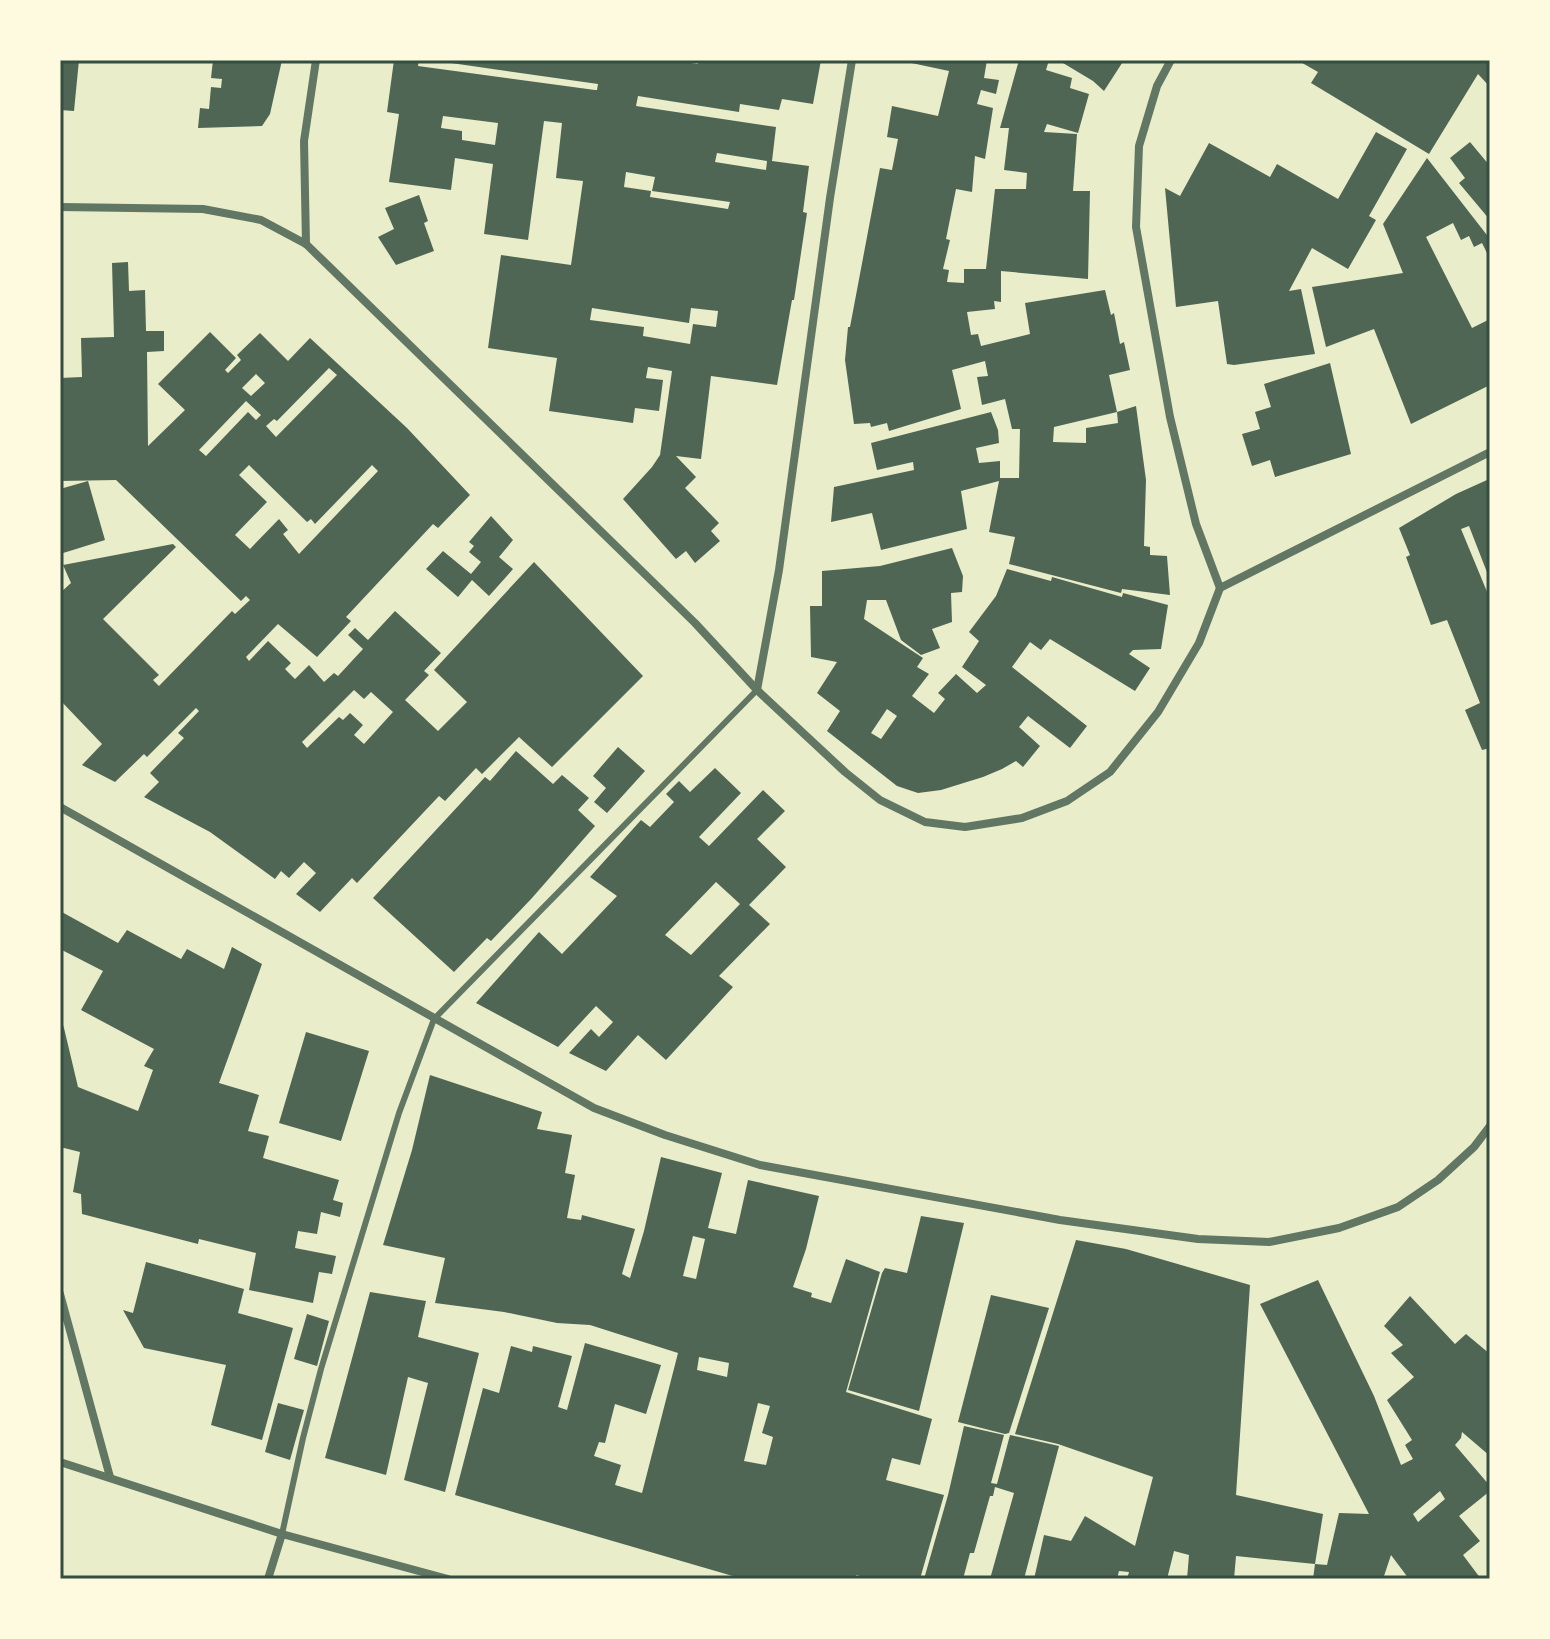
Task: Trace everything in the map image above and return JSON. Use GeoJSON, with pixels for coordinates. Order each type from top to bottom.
{"type":"FeatureCollection","features":[{"type":"Feature","properties":{"kind":"street"},"geometry":{"type":"LineString","coordinates":[[306,244],[304,141],[316,60]]}},
{"type":"Feature","properties":{"kind":"street"},"geometry":{"type":"LineString","coordinates":[[757,690],[779,570],[852,60]]}},
{"type":"Feature","properties":{"kind":"street"},"geometry":{"type":"LineString","coordinates":[[60,207],[203,209],[261,220],[306,244],[695,623],[757,690],[845,772],[880,800],[925,822],[965,827],[1022,818],[1067,801],[1110,772],[1158,712],[1199,643],[1220,588],[1196,524],[1170,417],[1136,227],[1139,146],[1157,86],[1171,60]]}},
{"type":"Feature","properties":{"kind":"street"},"geometry":{"type":"LineString","coordinates":[[1220,588],[1490,452]]}},
{"type":"Feature","properties":{"kind":"street"},"geometry":{"type":"LineString","coordinates":[[60,807],[594,1108],[665,1135],[760,1165],[1060,1220],[1198,1239],[1269,1242],[1339,1228],[1398,1207],[1438,1180],[1474,1147],[1490,1126]]}},
{"type":"Feature","properties":{"kind":"street"},"geometry":{"type":"LineString","coordinates":[[60,1294],[110,1477]]}},
{"type":"Feature","properties":{"kind":"street"},"geometry":{"type":"LineString","coordinates":[[60,1462],[282,1534],[448,1579]]}},
{"type":"Feature","properties":{"kind":"street"},"geometry":{"type":"LineString","coordinates":[[268,1579],[282,1534]]}},
{"type":"Feature","properties":{"kind":"lane"},"geometry":{"type":"LineString","coordinates":[[282,1534],[321,1369],[399,1113],[434,1019],[757,690]]}},
{"type":"Feature","properties":{"kind":"building"},"geometry":{"type":"Polygon","coordinates":[[[60,60],[79,60],[74,111],[60,110],[60,60]]]}},
{"type":"Feature","properties":{"kind":"building"},"geometry":{"type":"Polygon","coordinates":[[[213,60],[282,60],[270,114],[262,126],[198,128],[200,108],[209,109],[211,87],[221,88],[222,79],[211,78],[213,60]]]}},
{"type":"Feature","properties":{"kind":"building"},"geometry":{"type":"Polygon","coordinates":[[[394,60],[419,60],[418,66],[597,90],[598,84],[444,62],[671,60],[698,64],[699,60],[821,60],[813,104],[782,99],[779,110],[740,104],[739,112],[638,96],[636,106],[776,127],[772,161],[809,166],[803,212],[807,213],[777,385],[711,376],[701,459],[676,456],[696,477],[685,488],[719,523],[711,531],[720,541],[695,563],[686,551],[676,559],[623,499],[660,455],[672,371],[648,367],[646,378],[663,380],[659,411],[635,408],[633,423],[549,411],[557,358],[488,348],[501,255],[571,265],[583,181],[556,178],[562,123],[544,121],[528,240],[484,234],[493,164],[455,158],[451,190],[389,182],[399,114],[387,112],[394,60]],[[443,116],[441,128],[462,131],[462,140],[495,145],[498,123],[443,116]],[[717,153],[715,162],[766,170],[767,161],[717,153]],[[626,172],[624,187],[651,191],[650,197],[728,209],[730,202],[652,191],[655,177],[626,172]],[[592,308],[590,320],[644,327],[643,336],[690,344],[693,324],[716,327],[718,311],[691,308],[689,323],[592,308]]]}},
{"type":"Feature","properties":{"kind":"building"},"geometry":{"type":"Polygon","coordinates":[[[987,60],[984,78],[999,80],[996,94],[981,90],[977,104],[993,108],[985,159],[975,156],[972,192],[956,189],[943,269],[949,270],[947,282],[964,283],[964,269],[986,269],[995,189],[1026,189],[1027,173],[1004,170],[1009,128],[1000,128],[1019,60],[1049,60],[1046,70],[1072,78],[1070,88],[1089,94],[1078,133],[1047,124],[1044,132],[1077,134],[1073,191],[1090,191],[1088,279],[1001,271],[1001,302],[994,301],[995,309],[967,312],[971,335],[978,334],[981,346],[1030,334],[1025,303],[1105,290],[1111,315],[1114,313],[1120,344],[1124,342],[1130,370],[1109,375],[1117,412],[1136,406],[1146,480],[1144,546],[1150,547],[1150,555],[1167,556],[1170,595],[1122,589],[1121,593],[1009,564],[1015,537],[989,532],[999,481],[961,491],[967,529],[881,550],[872,513],[831,522],[834,487],[914,470],[913,462],[877,470],[871,443],[991,412],[999,443],[976,448],[979,463],[1000,461],[1000,478],[1019,478],[1020,429],[1012,429],[1005,399],[982,405],[977,377],[988,376],[985,361],[952,370],[961,409],[889,431],[887,423],[871,427],[870,423],[854,424],[845,360],[848,327],[880,168],[892,170],[898,139],[887,137],[892,106],[938,116],[949,71],[902,61],[987,60]],[[1117,412],[1054,427],[1053,442],[1086,443],[1086,428],[1118,423],[1117,412]]]}},
{"type":"Feature","properties":{"kind":"building"},"geometry":{"type":"Polygon","coordinates":[[[1058,60],[1124,60],[1104,91],[1058,60]]]}},
{"type":"Feature","properties":{"kind":"building"},"geometry":{"type":"Polygon","coordinates":[[[1297,60],[1490,60],[1490,87],[1478,74],[1429,154],[1311,83],[1318,72],[1297,60]]]}},
{"type":"Feature","properties":{"kind":"building"},"geometry":{"type":"Polygon","coordinates":[[[1376,132],[1407,149],[1369,216],[1376,220],[1348,269],[1312,248],[1289,291],[1301,289],[1315,354],[1227,364],[1218,301],[1176,307],[1165,188],[1180,196],[1209,143],[1270,177],[1277,164],[1338,199],[1376,132]]]}},
{"type":"Feature","properties":{"kind":"building"},"geometry":{"type":"Polygon","coordinates":[[[1470,142],[1490,166],[1490,220],[1459,183],[1465,178],[1450,158],[1470,142]]]}},
{"type":"Feature","properties":{"kind":"building"},"geometry":{"type":"Polygon","coordinates":[[[1427,158],[1490,239],[1490,259],[1482,243],[1474,247],[1469,236],[1461,240],[1453,223],[1426,237],[1472,328],[1490,319],[1490,385],[1411,424],[1374,329],[1326,347],[1312,287],[1403,273],[1383,224],[1427,158]]]}},
{"type":"Feature","properties":{"kind":"building"},"geometry":{"type":"Polygon","coordinates":[[[419,195],[428,221],[424,223],[434,251],[396,265],[378,237],[394,229],[385,208],[419,195]]]}},
{"type":"Feature","properties":{"kind":"building"},"geometry":{"type":"Polygon","coordinates":[[[128,262],[129,291],[145,290],[146,331],[164,331],[164,351],[147,352],[148,446],[185,410],[158,384],[210,332],[236,358],[225,370],[228,373],[241,360],[237,355],[260,333],[288,361],[310,338],[407,428],[470,495],[438,528],[433,524],[346,617],[351,621],[317,657],[278,624],[246,657],[249,661],[268,641],[291,663],[285,669],[295,679],[309,665],[324,682],[334,673],[338,676],[363,649],[348,635],[355,628],[368,640],[395,611],[441,653],[424,671],[429,675],[405,700],[438,731],[467,702],[434,670],[534,562],[643,676],[552,767],[519,737],[482,774],[476,768],[445,801],[439,796],[357,883],[352,878],[320,912],[296,894],[316,873],[304,862],[289,878],[281,871],[275,879],[210,832],[144,797],[159,782],[150,773],[184,738],[178,733],[199,711],[196,708],[147,757],[144,754],[115,782],[82,765],[102,744],[60,700],[60,593],[71,583],[63,565],[173,544],[176,547],[103,619],[159,675],[153,680],[159,686],[232,611],[235,614],[250,600],[246,596],[241,601],[116,480],[60,481],[60,378],[82,377],[81,338],[114,337],[112,263],[128,262]],[[329,368],[277,421],[274,419],[266,426],[276,437],[337,375],[329,368]],[[256,374],[242,388],[251,396],[265,383],[256,374]],[[246,401],[199,450],[206,456],[248,412],[256,420],[261,415],[246,401]],[[249,465],[239,475],[267,502],[235,535],[250,549],[279,519],[288,530],[283,534],[299,554],[378,471],[372,465],[315,524],[311,519],[307,522],[249,465]],[[354,690],[302,742],[307,748],[339,717],[343,720],[350,713],[363,725],[354,735],[364,744],[393,712],[371,692],[364,699],[354,690]]]}},
{"type":"Feature","properties":{"kind":"building"},"geometry":{"type":"Polygon","coordinates":[[[1330,363],[1351,454],[1275,477],[1270,460],[1252,466],[1242,434],[1260,429],[1255,412],[1271,407],[1264,384],[1330,363]]]}},
{"type":"Feature","properties":{"kind":"building"},"geometry":{"type":"Polygon","coordinates":[[[1487,480],[1490,488],[1490,580],[1469,526],[1461,529],[1490,599],[1490,748],[1482,750],[1465,710],[1480,703],[1447,620],[1431,625],[1406,557],[1410,555],[1399,528],[1456,494],[1487,480]]]}},
{"type":"Feature","properties":{"kind":"building"},"geometry":{"type":"Polygon","coordinates":[[[88,481],[105,540],[60,554],[60,489],[88,481]]]}},
{"type":"Feature","properties":{"kind":"building"},"geometry":{"type":"Polygon","coordinates":[[[491,516],[513,540],[499,557],[513,569],[489,596],[472,580],[458,597],[426,569],[443,551],[471,574],[481,562],[469,552],[474,546],[469,542],[491,516]]]}},
{"type":"Feature","properties":{"kind":"building"},"geometry":{"type":"Polygon","coordinates":[[[952,548],[963,576],[962,592],[951,593],[952,622],[932,629],[940,648],[921,655],[901,640],[886,600],[867,600],[864,619],[923,658],[917,667],[929,674],[912,696],[934,713],[945,699],[938,693],[956,674],[977,693],[986,685],[962,667],[979,641],[969,632],[996,596],[1007,569],[1168,605],[1161,649],[1133,650],[1129,654],[1150,668],[1135,691],[1050,639],[1041,650],[1030,642],[1012,667],[1087,726],[1070,748],[1028,716],[1019,727],[1040,746],[1023,767],[1016,761],[983,777],[941,790],[918,793],[897,786],[827,731],[840,711],[817,693],[837,662],[811,657],[810,606],[822,606],[822,571],[880,566],[952,548]],[[887,709],[871,733],[881,739],[897,716],[887,709]]]}},
{"type":"Feature","properties":{"kind":"building"},"geometry":{"type":"Polygon","coordinates":[[[618,747],[645,771],[607,813],[594,802],[606,788],[593,776],[618,747]]]}},
{"type":"Feature","properties":{"kind":"building"},"geometry":{"type":"Polygon","coordinates":[[[516,751],[553,784],[562,775],[589,798],[578,810],[595,826],[491,941],[487,938],[454,972],[373,898],[485,777],[490,781],[516,751]]]}},
{"type":"Feature","properties":{"kind":"building"},"geometry":{"type":"Polygon","coordinates":[[[715,768],[741,793],[699,837],[709,846],[763,790],[785,811],[757,839],[786,867],[749,905],[770,924],[719,976],[733,987],[666,1060],[638,1035],[606,1071],[569,1053],[591,1029],[599,1037],[613,1022],[596,1006],[558,1047],[476,1003],[539,932],[562,954],[617,896],[590,877],[641,820],[650,827],[674,802],[666,794],[679,781],[690,792],[715,768]],[[716,882],[665,935],[691,955],[740,904],[716,882]]]}},
{"type":"Feature","properties":{"kind":"building"},"geometry":{"type":"Polygon","coordinates":[[[60,911],[118,943],[127,930],[181,959],[187,949],[224,969],[232,947],[262,964],[219,1083],[259,1095],[248,1131],[269,1136],[263,1158],[339,1180],[333,1200],[343,1203],[340,1217],[321,1212],[317,1234],[298,1231],[295,1248],[336,1256],[332,1274],[319,1272],[313,1303],[249,1290],[256,1253],[199,1239],[198,1244],[82,1214],[81,1194],[73,1192],[80,1152],[60,1147],[60,1017],[78,1087],[138,1111],[153,1070],[144,1066],[154,1049],[81,1010],[103,971],[60,949],[60,911]]]}},
{"type":"Feature","properties":{"kind":"building"},"geometry":{"type":"Polygon","coordinates":[[[306,1032],[369,1051],[341,1141],[279,1123],[306,1032]]]}},
{"type":"Feature","properties":{"kind":"building"},"geometry":{"type":"Polygon","coordinates":[[[430,1075],[542,1112],[537,1129],[572,1135],[565,1173],[575,1175],[567,1218],[581,1220],[582,1215],[635,1229],[622,1274],[630,1278],[661,1157],[722,1173],[708,1228],[736,1234],[748,1180],[819,1196],[793,1287],[831,1303],[846,1259],[880,1272],[846,1392],[932,1419],[920,1465],[892,1458],[886,1480],[944,1495],[920,1579],[872,1579],[856,1575],[855,1579],[743,1579],[455,1495],[483,1388],[499,1393],[511,1346],[532,1352],[533,1346],[572,1356],[558,1407],[567,1410],[585,1343],[661,1365],[646,1414],[615,1404],[605,1443],[599,1442],[594,1456],[621,1465],[615,1485],[642,1493],[678,1353],[590,1325],[557,1323],[435,1303],[445,1258],[383,1245],[412,1150],[430,1075]],[[693,1236],[683,1276],[696,1279],[705,1239],[693,1236]],[[699,1357],[697,1370],[727,1377],[729,1363],[699,1357]],[[758,1403],[744,1461],[766,1465],[773,1437],[762,1433],[770,1406],[758,1403]]]}},
{"type":"Feature","properties":{"kind":"building"},"geometry":{"type":"Polygon","coordinates":[[[921,1216],[964,1223],[919,1411],[848,1390],[882,1273],[885,1268],[907,1273],[921,1216]]]}},
{"type":"Feature","properties":{"kind":"building"},"geometry":{"type":"Polygon","coordinates":[[[1076,1240],[1126,1249],[1250,1285],[1236,1495],[1323,1514],[1315,1564],[1236,1556],[1234,1579],[1187,1579],[1189,1555],[1174,1551],[1167,1579],[1127,1579],[1129,1572],[1119,1571],[1117,1579],[1034,1579],[1044,1535],[1071,1541],[1085,1516],[1135,1546],[1153,1477],[1058,1444],[1015,1434],[1076,1240]]]}},
{"type":"Feature","properties":{"kind":"building"},"geometry":{"type":"Polygon","coordinates":[[[146,1262],[244,1289],[238,1313],[293,1328],[262,1440],[211,1425],[226,1365],[144,1348],[123,1310],[133,1313],[146,1262]]]}},
{"type":"Feature","properties":{"kind":"building"},"geometry":{"type":"Polygon","coordinates":[[[1318,1280],[1374,1396],[1401,1465],[1413,1459],[1405,1445],[1412,1440],[1387,1400],[1414,1377],[1391,1353],[1403,1345],[1384,1326],[1410,1296],[1455,1344],[1466,1334],[1490,1354],[1490,1456],[1462,1432],[1455,1445],[1490,1486],[1490,1491],[1459,1516],[1480,1541],[1463,1555],[1481,1579],[1409,1579],[1391,1555],[1383,1579],[1313,1579],[1315,1564],[1327,1565],[1339,1513],[1369,1514],[1260,1304],[1318,1280]],[[1440,1491],[1413,1514],[1418,1522],[1445,1499],[1440,1491]]]}},
{"type":"Feature","properties":{"kind":"building"},"geometry":{"type":"Polygon","coordinates":[[[370,1292],[426,1301],[418,1337],[479,1353],[445,1492],[404,1480],[428,1383],[408,1377],[386,1475],[325,1458],[370,1292]]]}},
{"type":"Feature","properties":{"kind":"building"},"geometry":{"type":"Polygon","coordinates":[[[991,1295],[1049,1308],[1009,1433],[1005,1434],[958,1422],[991,1295]]]}},
{"type":"Feature","properties":{"kind":"building"},"geometry":{"type":"Polygon","coordinates":[[[307,1314],[329,1321],[317,1366],[294,1359],[307,1314]]]}},
{"type":"Feature","properties":{"kind":"building"},"geometry":{"type":"Polygon","coordinates":[[[278,1403],[304,1410],[290,1460],[265,1452],[278,1403]]]}},
{"type":"Feature","properties":{"kind":"building"},"geometry":{"type":"Polygon","coordinates":[[[964,1426],[1004,1435],[991,1483],[997,1484],[1010,1435],[1059,1446],[1024,1579],[990,1579],[1014,1493],[995,1487],[963,1579],[924,1579],[964,1426]]]}}]}
